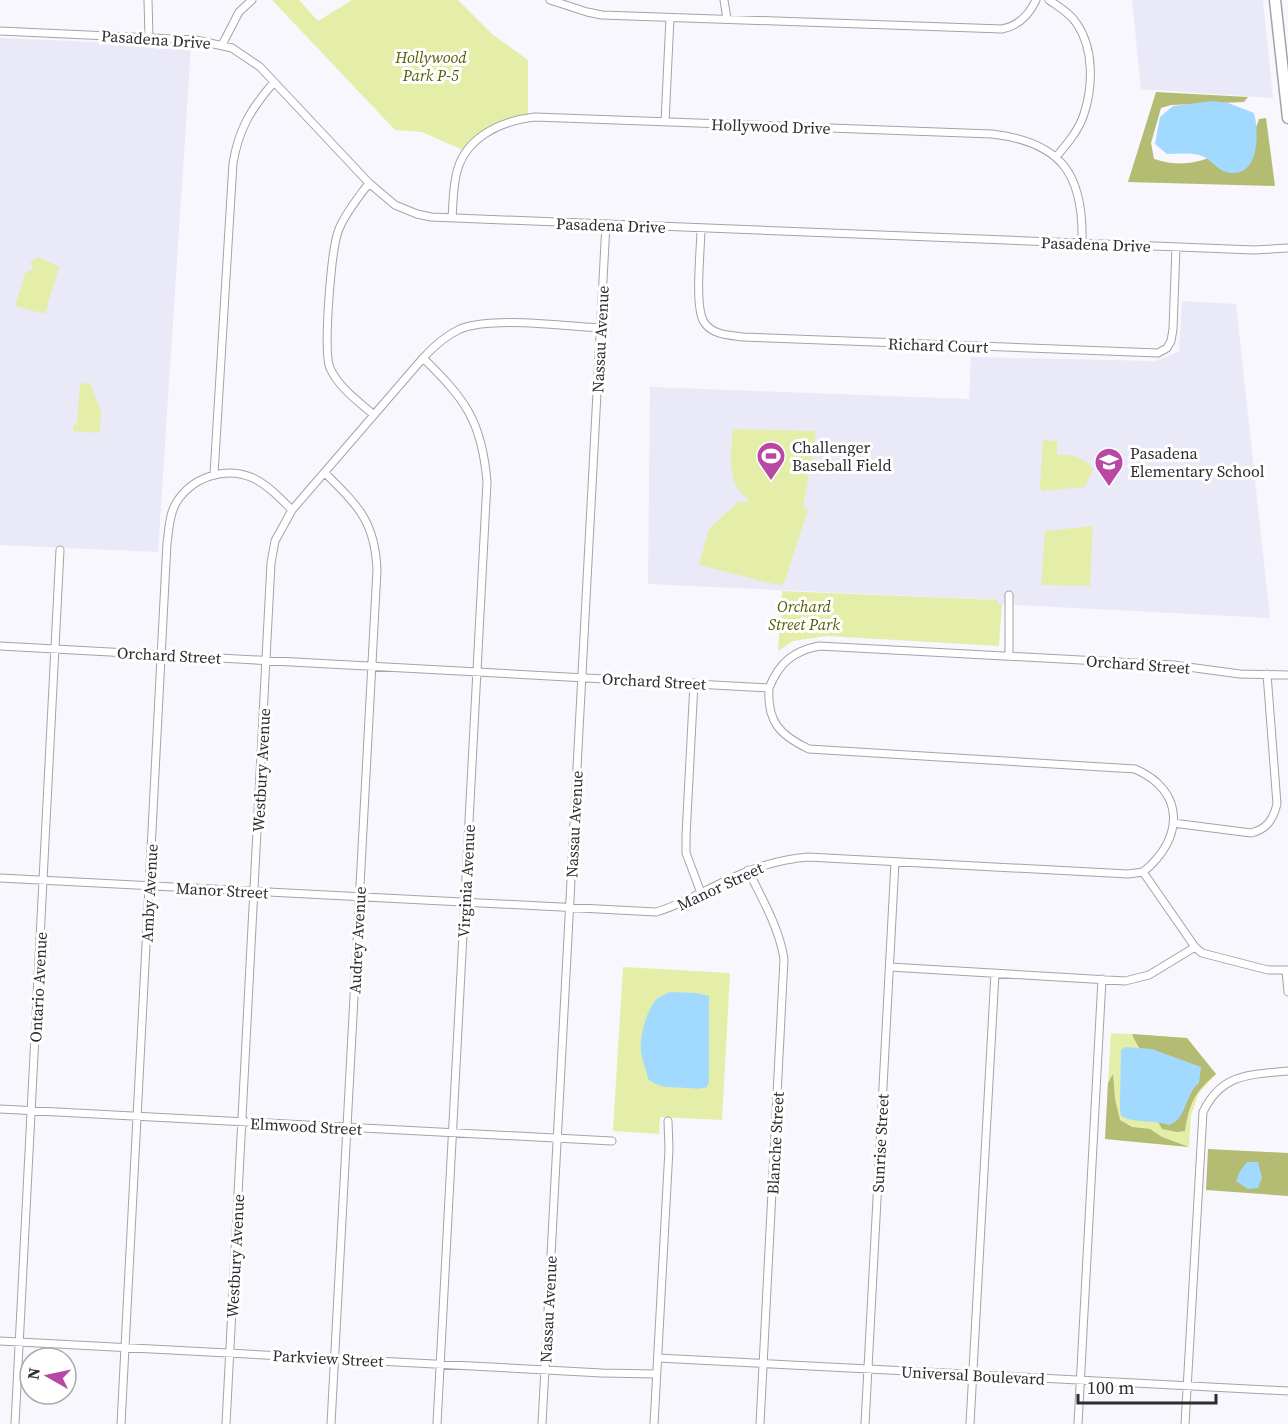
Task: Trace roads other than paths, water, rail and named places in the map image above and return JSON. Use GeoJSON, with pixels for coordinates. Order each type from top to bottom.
{"type":"FeatureCollection","features":[{"type":"Feature","properties":{"kind":"main road"},"geometry":{"type":"LineString","coordinates":[[1275,0],[1288,118]]}},
{"type":"Feature","properties":{"kind":"street"},"geometry":{"type":"LineString","coordinates":[[148,0],[149,37]]}},
{"type":"Feature","properties":{"kind":"street"},"geometry":{"type":"LineString","coordinates":[[222,45],[239,12],[252,0]]}},
{"type":"Feature","properties":{"kind":"street"},"geometry":{"type":"LineString","coordinates":[[550,0],[602,15],[1002,29],[1012,27],[1021,21],[1036,0]]}},
{"type":"Feature","properties":{"kind":"street"},"geometry":{"type":"LineString","coordinates":[[724,0],[727,19]]}},
{"type":"Feature","properties":{"kind":"street"},"geometry":{"type":"LineString","coordinates":[[1049,0],[1077,23],[1089,54],[1090,69],[1090,84],[1084,114],[1069,142],[1056,157]]}},
{"type":"Feature","properties":{"kind":"street"},"geometry":{"type":"LineString","coordinates":[[665,122],[670,18]]}},
{"type":"Feature","properties":{"kind":"street","name":"Pasadena Drive"},"geometry":{"type":"LineString","coordinates":[[0,31],[196,40],[232,48],[260,67],[369,183],[395,205],[431,217],[1254,250],[1288,248]]}},
{"type":"Feature","properties":{"kind":"street"},"geometry":{"type":"LineString","coordinates":[[274,82],[258,100],[246,119],[237,141],[233,163],[214,474],[242,475],[254,479],[292,510]]}},
{"type":"Feature","properties":{"kind":"street","name":"Hollywood Drive"},"geometry":{"type":"LineString","coordinates":[[452,218],[456,175],[465,151],[477,139],[498,125],[514,119],[535,117],[992,134],[1015,136],[1032,141],[1056,157],[1073,181],[1079,195],[1082,243]]}},
{"type":"Feature","properties":{"kind":"street"},"geometry":{"type":"LineString","coordinates":[[369,183],[345,214],[334,243],[327,351],[330,369],[339,383],[374,415]]}},
{"type":"Feature","properties":{"kind":"street","name":"Nassau Avenue"},"geometry":{"type":"LineString","coordinates":[[542,1424],[606,224]]}},
{"type":"Feature","properties":{"kind":"street","name":"Richard Court"},"geometry":{"type":"LineString","coordinates":[[701,228],[699,309],[704,322],[722,334],[742,337],[1086,351],[1158,353],[1167,348],[1173,329],[1176,247]]}},
{"type":"Feature","properties":{"kind":"street","name":"Westbury Avenue"},"geometry":{"type":"LineString","coordinates":[[226,1424],[271,563],[275,541],[292,510],[423,358],[445,337],[474,324],[600,328]]}},
{"type":"Feature","properties":{"kind":"street","name":"Virginia Avenue"},"geometry":{"type":"LineString","coordinates":[[423,358],[453,389],[466,406],[477,427],[484,454],[487,482],[437,1424]]}},
{"type":"Feature","properties":{"kind":"street","name":"Audrey Avenue"},"geometry":{"type":"LineString","coordinates":[[325,473],[364,515],[376,548],[377,570],[331,1424]]}},
{"type":"Feature","properties":{"kind":"street","name":"Amby Avenue"},"geometry":{"type":"LineString","coordinates":[[121,1424],[170,518],[186,490],[198,481],[214,474]]}},
{"type":"Feature","properties":{"kind":"street","name":"Ontario Avenue"},"geometry":{"type":"LineString","coordinates":[[15,1424],[57,649],[60,550]]}},
{"type":"Feature","properties":{"kind":"street"},"geometry":{"type":"LineString","coordinates":[[1009,596],[1009,656]]}},
{"type":"Feature","properties":{"kind":"street","name":"Orchard Street"},"geometry":{"type":"LineString","coordinates":[[0,646],[769,688],[775,672],[787,659],[804,649],[819,646],[1173,665],[1240,674],[1288,675]]}},
{"type":"Feature","properties":{"kind":"street"},"geometry":{"type":"LineString","coordinates":[[1173,823],[1251,833],[1269,824],[1277,804],[1267,674]]}},
{"type":"Feature","properties":{"kind":"street"},"geometry":{"type":"LineString","coordinates":[[694,683],[686,853],[701,893]]}},
{"type":"Feature","properties":{"kind":"street"},"geometry":{"type":"LineString","coordinates":[[769,688],[768,703],[777,726],[791,741],[809,749],[1135,769],[1150,776],[1163,788],[1172,802],[1173,823],[1168,846],[1143,872],[1194,947],[1212,956],[1268,970],[1287,970],[1288,992]]}},
{"type":"Feature","properties":{"kind":"street","name":"Manor Street"},"geometry":{"type":"LineString","coordinates":[[0,878],[656,912],[674,908],[748,870],[774,861],[808,857],[1128,874],[1143,872]]}},
{"type":"Feature","properties":{"kind":"street","name":"Sunrise Street"},"geometry":{"type":"LineString","coordinates":[[865,1424],[895,862]]}},
{"type":"Feature","properties":{"kind":"street","name":"Blanche Street"},"geometry":{"type":"LineString","coordinates":[[748,870],[776,927],[784,959],[759,1424]]}},
{"type":"Feature","properties":{"kind":"street"},"geometry":{"type":"LineString","coordinates":[[890,967],[1125,981],[1149,975],[1194,947]]}},
{"type":"Feature","properties":{"kind":"street"},"geometry":{"type":"LineString","coordinates":[[970,1424],[995,973]]}},
{"type":"Feature","properties":{"kind":"street"},"geometry":{"type":"LineString","coordinates":[[1078,1424],[1102,978]]}},
{"type":"Feature","properties":{"kind":"street"},"geometry":{"type":"LineString","coordinates":[[1185,1424],[1203,1112],[1215,1092],[1234,1079],[1244,1075],[1288,1071]]}},
{"type":"Feature","properties":{"kind":"street","name":"Elmwood Street"},"geometry":{"type":"LineString","coordinates":[[0,1109],[612,1141]]}},
{"type":"Feature","properties":{"kind":"street"},"geometry":{"type":"LineString","coordinates":[[654,1424],[669,1149],[668,1121]]}},
{"type":"Feature","properties":{"kind":"street","name":"Parkview Street"},"geometry":{"type":"LineString","coordinates":[[0,1341],[602,1374],[656,1374]]}},
{"type":"Feature","properties":{"kind":"street","name":"Universal Boulevard"},"geometry":{"type":"LineString","coordinates":[[658,1358],[1288,1391]]}},
{"type":"Feature","properties":{"kind":"water"},"geometry":{"type":"Polygon","coordinates":[[[1213,101],[1228,103],[1254,113],[1257,130],[1255,150],[1248,167],[1241,172],[1223,171],[1200,155],[1167,154],[1155,144],[1160,117],[1173,106],[1213,101]]]}},
{"type":"Feature","properties":{"kind":"water"},"geometry":{"type":"Polygon","coordinates":[[[669,992],[709,996],[709,1082],[707,1087],[699,1089],[666,1087],[648,1079],[641,1051],[642,1032],[653,1004],[659,997],[669,992]]]}},
{"type":"Feature","properties":{"kind":"water"},"geometry":{"type":"Polygon","coordinates":[[[1126,1047],[1152,1049],[1201,1067],[1199,1083],[1175,1122],[1169,1125],[1132,1120],[1121,1116],[1121,1050],[1126,1047]]]}},
{"type":"Feature","properties":{"kind":"water"},"geometry":{"type":"Polygon","coordinates":[[[1247,1162],[1258,1162],[1262,1178],[1258,1188],[1248,1189],[1236,1181],[1247,1162]]]}},
{"type":"Feature","properties":{"kind":"place","name":"Challenger Baseball Field"},"geometry":{"type":"Point","coordinates":[771,482]}},
{"type":"Feature","properties":{"kind":"place","name":"Pasadena Elementary School"},"geometry":{"type":"Point","coordinates":[1109,488]}},
{"type":"Feature","properties":{"kind":"park label","name":"Hollywood Park P-5"},"geometry":{"type":"Point","coordinates":[431,66]}},
{"type":"Feature","properties":{"kind":"park label","name":"Orchard Street Park"},"geometry":{"type":"Point","coordinates":[804,615]}}]}
